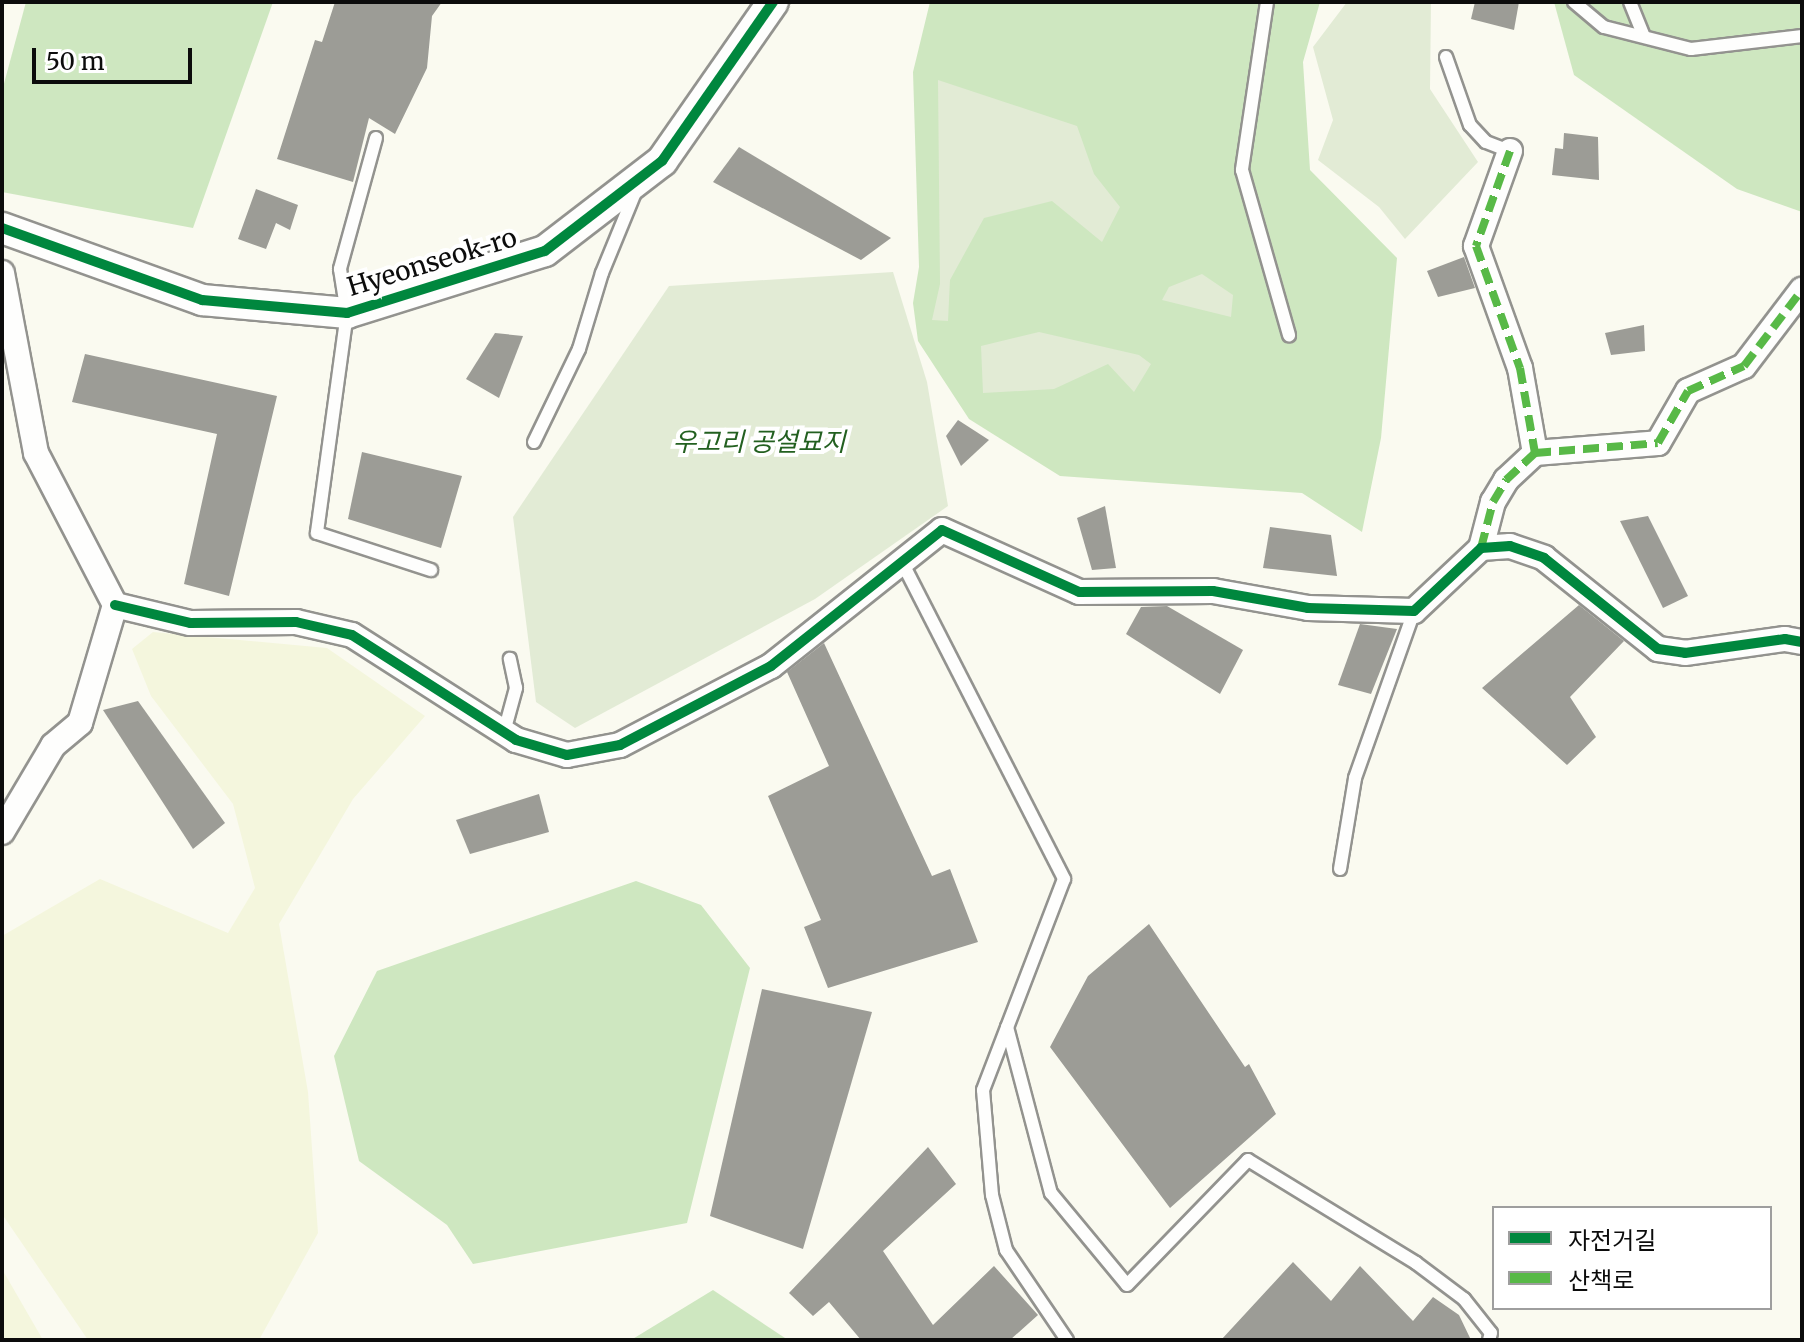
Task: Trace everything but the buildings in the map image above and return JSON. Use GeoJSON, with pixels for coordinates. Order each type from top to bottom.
{"type":"FeatureCollection","features":[{"type":"Feature","properties":{"kind":"street","name":"Hyeonseok-ro"},"geometry":{"type":"LineString","coordinates":[[2,228],[202,300],[347,313],[545,251],[662,161],[773,2]]}},
{"type":"Feature","properties":{"kind":"street"},"geometry":{"type":"LineString","coordinates":[[1510,151],[1476,246],[1520,368],[1535,453]]}},
{"type":"Feature","properties":{"kind":"street"},"geometry":{"type":"LineString","coordinates":[[2,832],[53,746],[80,723],[115,605],[36,453],[3,284]]}},
{"type":"Feature","properties":{"kind":"street"},"geometry":{"type":"LineString","coordinates":[[115,605],[190,623],[296,622],[352,635],[504,732],[567,755],[620,745],[771,666],[942,530],[1079,592],[1213,591],[1308,608],[1414,611],[1481,548],[1493,502],[1506,480],[1535,453],[1658,443],[1688,391],[1744,366],[1802,290]]}},
{"type":"Feature","properties":{"kind":"street"},"geometry":{"type":"LineString","coordinates":[[1481,548],[1510,546],[1544,558],[1658,649],[1685,653],[1785,639],[1802,642]]}},
{"type":"Feature","properties":{"kind":"lane"},"geometry":{"type":"LineString","coordinates":[[1267,2],[1242,170],[1289,335]]}},
{"type":"Feature","properties":{"kind":"lane"},"geometry":{"type":"LineString","coordinates":[[1574,2],[1604,27],[1691,49],[1802,36]]}},
{"type":"Feature","properties":{"kind":"lane"},"geometry":{"type":"LineString","coordinates":[[1630,2],[1644,36]]}},
{"type":"Feature","properties":{"kind":"lane"},"geometry":{"type":"LineString","coordinates":[[1446,57],[1470,125],[1486,142],[1510,151]]}},
{"type":"Feature","properties":{"kind":"lane"},"geometry":{"type":"LineString","coordinates":[[376,138],[340,269],[347,313],[317,533],[431,570]]}},
{"type":"Feature","properties":{"kind":"lane"},"geometry":{"type":"LineString","coordinates":[[534,442],[579,349],[602,273],[642,176]]}},
{"type":"Feature","properties":{"kind":"lane"},"geometry":{"type":"LineString","coordinates":[[902,562],[1064,879],[983,1090],[992,1195],[1006,1250],[1067,1340]]}},
{"type":"Feature","properties":{"kind":"lane"},"geometry":{"type":"LineString","coordinates":[[1340,869],[1355,778],[1414,611]]}},
{"type":"Feature","properties":{"kind":"lane"},"geometry":{"type":"LineString","coordinates":[[504,732],[516,688],[510,659]]}},
{"type":"Feature","properties":{"kind":"lane"},"geometry":{"type":"LineString","coordinates":[[1007,1027],[1051,1193],[1127,1285],[1248,1160],[1416,1263],[1464,1299],[1491,1333],[1489,1340]]}},
{"type":"Feature","properties":{"kind":"green space"},"geometry":{"type":"Polygon","coordinates":[[[26,2],[273,2],[193,228],[2,192],[2,91],[26,2]]]}},
{"type":"Feature","properties":{"kind":"green space"},"geometry":{"type":"Polygon","coordinates":[[[930,2],[1320,2],[1303,62],[1310,170],[1397,258],[1381,438],[1362,532],[1302,493],[1060,476],[969,419],[918,341],[913,303],[919,267],[913,72],[930,2]]]}},
{"type":"Feature","properties":{"kind":"green space"},"geometry":{"type":"Polygon","coordinates":[[[1347,2],[1431,2],[1430,89],[1478,162],[1405,239],[1379,207],[1318,160],[1333,120],[1313,47],[1347,2]]]}},
{"type":"Feature","properties":{"kind":"green space"},"geometry":{"type":"Polygon","coordinates":[[[1554,2],[1802,2],[1802,212],[1737,189],[1574,75],[1554,2]]]}},
{"type":"Feature","properties":{"kind":"green space"},"geometry":{"type":"Polygon","coordinates":[[[938,80],[1077,126],[1094,174],[1120,207],[1102,242],[1052,201],[984,218],[950,280],[948,321],[932,320],[940,284],[938,80]]]}},
{"type":"Feature","properties":{"kind":"green space","name":"우고리 공설묘지"},"geometry":{"type":"Polygon","coordinates":[[[893,272],[927,382],[948,506],[815,599],[575,728],[536,702],[513,517],[669,286],[893,272]]]}},
{"type":"Feature","properties":{"kind":"green space"},"geometry":{"type":"Polygon","coordinates":[[[1202,274],[1233,295],[1231,317],[1162,300],[1169,287],[1202,274]]]}},
{"type":"Feature","properties":{"kind":"green space"},"geometry":{"type":"Polygon","coordinates":[[[1039,332],[1139,355],[1151,364],[1134,392],[1108,364],[1054,389],[983,393],[981,346],[1039,332]]]}},
{"type":"Feature","properties":{"kind":"green space"},"geometry":{"type":"Polygon","coordinates":[[[153,632],[327,648],[425,716],[353,799],[279,924],[308,1092],[318,1233],[259,1340],[88,1340],[2,1214],[2,936],[100,879],[228,933],[255,888],[233,804],[151,696],[132,649],[153,632]]]}},
{"type":"Feature","properties":{"kind":"green space"},"geometry":{"type":"Polygon","coordinates":[[[636,881],[701,905],[750,968],[687,1223],[473,1264],[447,1225],[359,1161],[334,1056],[377,971],[636,881]]]}},
{"type":"Feature","properties":{"kind":"green space"},"geometry":{"type":"Polygon","coordinates":[[[2,1269],[43,1340],[2,1340],[2,1269]]]}},
{"type":"Feature","properties":{"kind":"green space"},"geometry":{"type":"Polygon","coordinates":[[[713,1290],[788,1340],[631,1340],[713,1290]]]}},
{"type":"Feature","properties":{"kind":"marked path"},"geometry":{"type":"LineString","coordinates":[[1510,151],[1476,246],[1520,368],[1535,453]]}},
{"type":"Feature","properties":{"kind":"marked path"},"geometry":{"type":"LineString","coordinates":[[1481,548],[1493,502],[1506,480],[1535,453],[1658,443],[1688,391],[1744,366],[1802,290]]}},
{"type":"Feature","properties":{"kind":"cycle path"},"geometry":{"type":"LineString","coordinates":[[2,228],[202,300],[347,313],[545,251],[662,161],[773,2]]}},
{"type":"Feature","properties":{"kind":"cycle path"},"geometry":{"type":"LineString","coordinates":[[115,605],[190,623],[296,622],[352,635],[516,740],[567,755],[620,745],[771,666],[942,530],[1079,592],[1213,591],[1308,608],[1414,611],[1481,548],[1510,546],[1544,558],[1658,649],[1685,653],[1785,639],[1802,642]]}}]}
